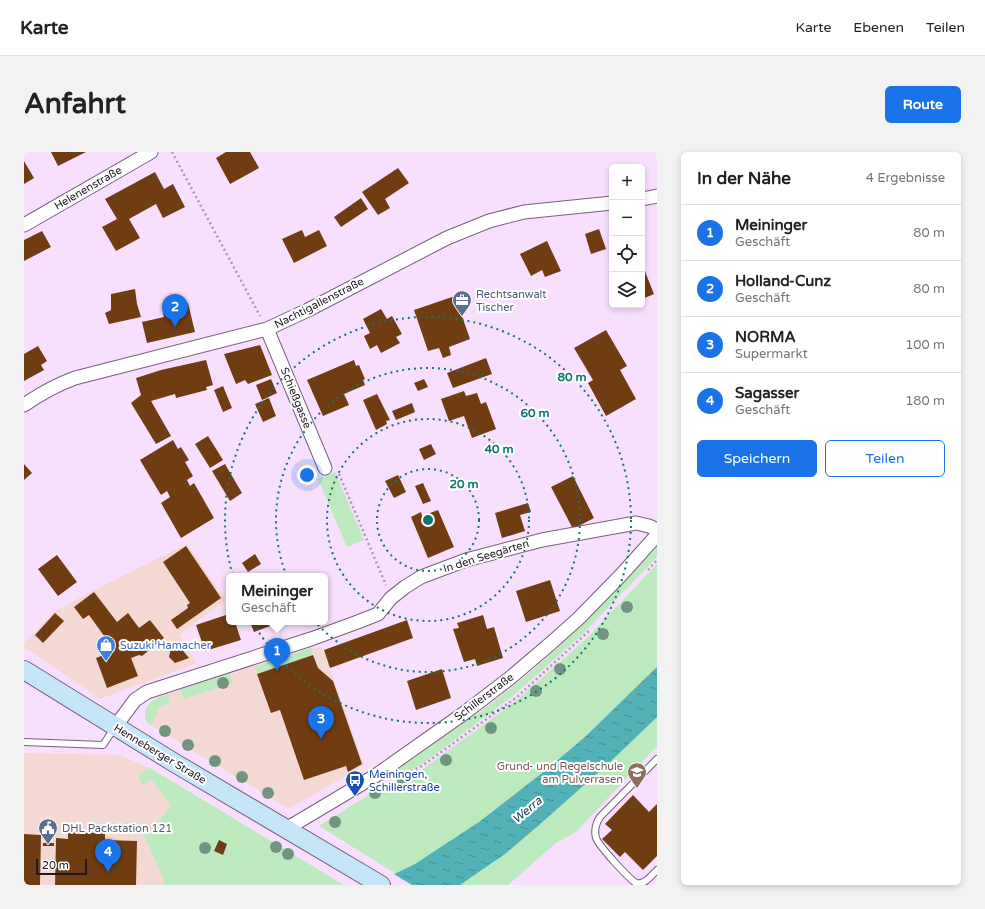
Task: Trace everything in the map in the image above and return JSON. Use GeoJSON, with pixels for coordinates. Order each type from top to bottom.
{"type":"FeatureCollection","features":[{"type":"Feature","properties":{"kind":"main road","name":"Henneberger Straße"},"geometry":{"type":"LineString","coordinates":[[24,670],[115,727],[381,885]]}},
{"type":"Feature","properties":{"kind":"street","name":"Helenenstraße"},"geometry":{"type":"LineString","coordinates":[[24,225],[151,152]]}},
{"type":"Feature","properties":{"kind":"street"},"geometry":{"type":"LineString","coordinates":[[645,198],[657,196]]}},
{"type":"Feature","properties":{"kind":"street","name":"Nachtigallenstraße"},"geometry":{"type":"LineString","coordinates":[[24,406],[56,385],[75,378],[267,329],[308,310],[447,238],[489,221],[524,212],[609,203]]}},
{"type":"Feature","properties":{"kind":"street","name":"Schießgasse"},"geometry":{"type":"LineString","coordinates":[[267,329],[325,468]]}},
{"type":"Feature","properties":{"kind":"street","name":"In den Seegärten"},"geometry":{"type":"LineString","coordinates":[[115,727],[135,700],[147,692],[304,642],[355,624],[378,614],[391,598],[421,577],[466,560],[542,540],[636,523],[649,526],[657,530]]}},
{"type":"Feature","properties":{"kind":"street","name":"Schillerstraße"},"geometry":{"type":"LineString","coordinates":[[297,835],[375,776],[464,714],[510,678],[579,618],[622,574],[657,535]]}},
{"type":"Feature","properties":{"kind":"lane"},"geometry":{"type":"LineString","coordinates":[[24,742],[103,745],[115,727]]}},
{"type":"Feature","properties":{"kind":"lane"},"geometry":{"type":"LineString","coordinates":[[657,759],[600,817],[595,832],[598,842],[633,881],[642,884],[657,870]]}},
{"type":"Feature","properties":{"kind":"path"},"geometry":{"type":"LineString","coordinates":[[172,152],[267,329]]}},
{"type":"Feature","properties":{"kind":"path"},"geometry":{"type":"LineString","coordinates":[[325,468],[337,470],[391,598]]}},
{"type":"Feature","properties":{"kind":"shaded area"},"geometry":{"type":"Polygon","coordinates":[[[335,472],[364,540],[347,547],[318,479],[335,472]]]}},
{"type":"Feature","properties":{"kind":"shaded area"},"geometry":{"type":"Polygon","coordinates":[[[187,544],[226,600],[179,635],[197,663],[100,699],[24,647],[24,643],[55,611],[187,544]]]}},
{"type":"Feature","properties":{"kind":"shaded area"},"geometry":{"type":"Polygon","coordinates":[[[657,547],[657,557],[583,634],[514,695],[421,765],[386,779],[385,778],[476,715],[528,674],[578,628],[657,547]]]}},
{"type":"Feature","properties":{"kind":"shaded area"},"geometry":{"type":"Polygon","coordinates":[[[657,564],[657,746],[576,832],[556,843],[508,885],[414,885],[319,826],[383,786],[420,771],[516,701],[588,637],[657,564]]]}},
{"type":"Feature","properties":{"kind":"shaded area"},"geometry":{"type":"Polygon","coordinates":[[[322,647],[364,765],[289,809],[147,723],[151,702],[160,697],[310,648],[322,647]]]}},
{"type":"Feature","properties":{"kind":"shaded area"},"geometry":{"type":"Polygon","coordinates":[[[311,648],[313,655],[257,674],[255,667],[311,648]]]}},
{"type":"Feature","properties":{"kind":"shaded area"},"geometry":{"type":"Polygon","coordinates":[[[230,673],[233,683],[184,699],[180,690],[230,673]]]}},
{"type":"Feature","properties":{"kind":"shaded area"},"geometry":{"type":"Polygon","coordinates":[[[168,694],[170,703],[159,707],[152,725],[147,723],[145,712],[149,704],[157,698],[168,694]]]}},
{"type":"Feature","properties":{"kind":"shaded area"},"geometry":{"type":"Polygon","coordinates":[[[24,753],[119,755],[150,768],[241,823],[192,885],[24,885],[24,753]]]}},
{"type":"Feature","properties":{"kind":"shaded area"},"geometry":{"type":"Polygon","coordinates":[[[150,768],[344,885],[162,885],[165,883],[144,834],[151,833],[171,805],[151,779],[142,785],[139,778],[144,771],[150,768]]]}},
{"type":"Feature","properties":{"kind":"water","name":"Werra"},"geometry":{"type":"Polygon","coordinates":[[[657,667],[657,717],[608,764],[505,854],[460,885],[372,885],[415,864],[479,822],[546,770],[586,736],[657,667]]]}},
{"type":"Feature","properties":{"kind":"pier"},"geometry":{"type":"Polygon","coordinates":[[[392,873],[412,885],[370,885],[371,883],[392,873]]]}},
{"type":"Feature","properties":{"kind":"building"},"geometry":{"type":"Polygon","coordinates":[[[51,152],[86,152],[58,166],[51,152]]]}},
{"type":"Feature","properties":{"kind":"building"},"geometry":{"type":"Polygon","coordinates":[[[226,152],[250,152],[259,168],[230,184],[216,158],[226,152]]]}},
{"type":"Feature","properties":{"kind":"building"},"geometry":{"type":"Polygon","coordinates":[[[24,161],[34,178],[24,184],[24,161]]]}},
{"type":"Feature","properties":{"kind":"building"},"geometry":{"type":"Polygon","coordinates":[[[398,168],[409,183],[385,199],[390,208],[378,215],[362,192],[398,168]]]}},
{"type":"Feature","properties":{"kind":"building"},"geometry":{"type":"Polygon","coordinates":[[[155,172],[164,189],[173,184],[185,207],[163,218],[156,204],[129,219],[140,238],[116,251],[102,227],[117,219],[105,199],[155,172]]]}},
{"type":"Feature","properties":{"kind":"building"},"geometry":{"type":"Polygon","coordinates":[[[361,198],[368,209],[341,227],[334,217],[361,198]]]}},
{"type":"Feature","properties":{"kind":"building"},"geometry":{"type":"Polygon","coordinates":[[[599,229],[606,249],[591,254],[585,234],[599,229]]]}},
{"type":"Feature","properties":{"kind":"building"},"geometry":{"type":"Polygon","coordinates":[[[302,230],[305,237],[319,230],[327,246],[294,263],[282,239],[302,230]]]}},
{"type":"Feature","properties":{"kind":"building"},"geometry":{"type":"Polygon","coordinates":[[[42,231],[51,247],[24,261],[24,240],[42,231]]]}},
{"type":"Feature","properties":{"kind":"building"},"geometry":{"type":"Polygon","coordinates":[[[547,241],[561,271],[545,277],[542,270],[531,276],[520,254],[547,241]]]}},
{"type":"Feature","properties":{"kind":"building"},"geometry":{"type":"Polygon","coordinates":[[[645,272],[654,294],[645,298],[645,272]]]}},
{"type":"Feature","properties":{"kind":"building"},"geometry":{"type":"Polygon","coordinates":[[[135,289],[141,317],[109,324],[105,313],[111,310],[111,294],[135,289]]]}},
{"type":"Feature","properties":{"kind":"building"},"geometry":{"type":"Polygon","coordinates":[[[455,296],[470,339],[449,347],[451,355],[443,358],[439,348],[428,351],[414,310],[455,296]]]}},
{"type":"Feature","properties":{"kind":"building"},"geometry":{"type":"Polygon","coordinates":[[[188,303],[195,332],[147,343],[142,322],[164,317],[163,313],[168,311],[168,308],[188,303]]]}},
{"type":"Feature","properties":{"kind":"building"},"geometry":{"type":"Polygon","coordinates":[[[381,309],[387,319],[392,316],[402,334],[396,337],[400,343],[381,353],[377,345],[370,349],[364,336],[370,333],[363,319],[381,309]]]}},
{"type":"Feature","properties":{"kind":"building"},"geometry":{"type":"Polygon","coordinates":[[[606,330],[627,366],[620,370],[636,399],[606,416],[588,383],[593,380],[574,348],[606,330]]]}},
{"type":"Feature","properties":{"kind":"building"},"geometry":{"type":"Polygon","coordinates":[[[260,345],[272,375],[248,384],[245,380],[236,384],[224,354],[260,345]]]}},
{"type":"Feature","properties":{"kind":"building"},"geometry":{"type":"Polygon","coordinates":[[[38,346],[47,361],[41,365],[44,370],[24,381],[24,354],[38,346]]]}},
{"type":"Feature","properties":{"kind":"building"},"geometry":{"type":"Polygon","coordinates":[[[486,358],[492,374],[453,388],[447,373],[486,358]]]}},
{"type":"Feature","properties":{"kind":"building"},"geometry":{"type":"Polygon","coordinates":[[[206,360],[213,385],[206,387],[207,390],[176,398],[175,394],[151,401],[171,436],[156,444],[131,403],[141,395],[136,378],[161,370],[206,360]]]}},
{"type":"Feature","properties":{"kind":"building"},"geometry":{"type":"Polygon","coordinates":[[[354,360],[356,366],[359,365],[365,379],[363,380],[365,385],[344,394],[349,405],[323,416],[307,380],[354,360]]]}},
{"type":"Feature","properties":{"kind":"building"},"geometry":{"type":"Polygon","coordinates":[[[271,379],[277,393],[262,400],[256,385],[271,379]]]}},
{"type":"Feature","properties":{"kind":"building"},"geometry":{"type":"Polygon","coordinates":[[[424,379],[428,387],[418,391],[414,383],[424,379]]]}},
{"type":"Feature","properties":{"kind":"building"},"geometry":{"type":"Polygon","coordinates":[[[223,386],[232,408],[223,412],[214,390],[223,386]]]}},
{"type":"Feature","properties":{"kind":"building"},"geometry":{"type":"Polygon","coordinates":[[[464,391],[466,396],[477,393],[481,404],[486,402],[496,429],[472,438],[464,416],[449,421],[441,399],[464,391]]]}},
{"type":"Feature","properties":{"kind":"building"},"geometry":{"type":"Polygon","coordinates":[[[377,394],[390,420],[386,421],[387,424],[376,430],[363,400],[377,394]]]}},
{"type":"Feature","properties":{"kind":"building"},"geometry":{"type":"Polygon","coordinates":[[[269,398],[276,416],[263,422],[255,404],[269,398]]]}},
{"type":"Feature","properties":{"kind":"building"},"geometry":{"type":"Polygon","coordinates":[[[412,403],[415,412],[396,420],[392,411],[412,403]]]}},
{"type":"Feature","properties":{"kind":"building"},"geometry":{"type":"Polygon","coordinates":[[[208,436],[223,460],[210,468],[195,444],[208,436]]]}},
{"type":"Feature","properties":{"kind":"building"},"geometry":{"type":"Polygon","coordinates":[[[173,440],[178,449],[181,447],[189,460],[185,462],[193,476],[187,480],[190,486],[194,483],[214,518],[181,538],[161,503],[170,497],[167,491],[161,495],[140,460],[173,440]]]}},
{"type":"Feature","properties":{"kind":"building"},"geometry":{"type":"Polygon","coordinates":[[[431,444],[436,454],[424,460],[419,449],[431,444]]]}},
{"type":"Feature","properties":{"kind":"building"},"geometry":{"type":"Polygon","coordinates":[[[24,464],[32,473],[24,480],[24,464]]]}},
{"type":"Feature","properties":{"kind":"building"},"geometry":{"type":"Polygon","coordinates":[[[225,464],[242,493],[230,501],[212,471],[225,464]]]}},
{"type":"Feature","properties":{"kind":"building"},"geometry":{"type":"Polygon","coordinates":[[[398,475],[406,492],[394,498],[385,481],[398,475]]]}},
{"type":"Feature","properties":{"kind":"building"},"geometry":{"type":"Polygon","coordinates":[[[573,476],[594,518],[573,529],[551,487],[573,476]]]}},
{"type":"Feature","properties":{"kind":"building"},"geometry":{"type":"Polygon","coordinates":[[[423,483],[431,501],[423,504],[415,486],[423,483]]]}},
{"type":"Feature","properties":{"kind":"building"},"geometry":{"type":"Polygon","coordinates":[[[528,503],[531,512],[520,515],[525,531],[502,538],[495,513],[528,503]]]}},
{"type":"Feature","properties":{"kind":"building"},"geometry":{"type":"Polygon","coordinates":[[[438,510],[454,547],[428,558],[411,517],[421,512],[422,516],[438,510]]]}},
{"type":"Feature","properties":{"kind":"building"},"geometry":{"type":"Polygon","coordinates":[[[186,546],[221,598],[177,629],[171,620],[188,608],[187,605],[190,603],[163,562],[186,546]]]}},
{"type":"Feature","properties":{"kind":"building"},"geometry":{"type":"Polygon","coordinates":[[[255,554],[261,564],[248,572],[242,563],[255,554]]]}},
{"type":"Feature","properties":{"kind":"building"},"geometry":{"type":"Polygon","coordinates":[[[57,555],[77,582],[58,596],[38,569],[57,555]]]}},
{"type":"Feature","properties":{"kind":"building"},"geometry":{"type":"Polygon","coordinates":[[[550,580],[560,611],[526,622],[516,591],[550,580]]]}},
{"type":"Feature","properties":{"kind":"building"},"geometry":{"type":"Polygon","coordinates":[[[94,592],[117,622],[128,613],[139,628],[150,620],[164,638],[142,656],[139,655],[131,658],[138,676],[107,688],[96,658],[115,651],[89,615],[83,619],[74,607],[94,592]]]}},
{"type":"Feature","properties":{"kind":"building"},"geometry":{"type":"Polygon","coordinates":[[[55,613],[64,621],[43,643],[35,635],[55,613]]]}},
{"type":"Feature","properties":{"kind":"building"},"geometry":{"type":"Polygon","coordinates":[[[226,615],[226,625],[236,625],[241,640],[205,651],[196,625],[226,615]]]}},
{"type":"Feature","properties":{"kind":"building"},"geometry":{"type":"Polygon","coordinates":[[[483,615],[487,629],[494,627],[503,658],[477,666],[475,659],[464,662],[453,629],[459,628],[457,623],[483,615]]]}},
{"type":"Feature","properties":{"kind":"building"},"geometry":{"type":"Polygon","coordinates":[[[407,620],[413,638],[330,668],[324,650],[407,620]]]}},
{"type":"Feature","properties":{"kind":"building"},"geometry":{"type":"Polygon","coordinates":[[[251,625],[273,625],[254,632],[251,625]]]}},
{"type":"Feature","properties":{"kind":"building"},"geometry":{"type":"Polygon","coordinates":[[[175,641],[189,658],[175,663],[169,657],[172,643],[175,641]]]}},
{"type":"Feature","properties":{"kind":"building"},"geometry":{"type":"Polygon","coordinates":[[[313,655],[318,668],[333,681],[362,764],[348,772],[346,766],[304,780],[280,710],[271,713],[257,674],[313,655]]]}},
{"type":"Feature","properties":{"kind":"building"},"geometry":{"type":"Polygon","coordinates":[[[442,669],[451,698],[416,710],[407,681],[442,669]]]}},
{"type":"Feature","properties":{"kind":"building"},"geometry":{"type":"Polygon","coordinates":[[[633,795],[649,812],[657,804],[657,856],[643,870],[625,852],[620,857],[602,839],[612,830],[605,824],[633,795]]]}},
{"type":"Feature","properties":{"kind":"building"},"geometry":{"type":"Polygon","coordinates":[[[68,832],[105,833],[105,840],[137,841],[136,885],[55,885],[56,838],[68,839],[68,832]]]}},
{"type":"Feature","properties":{"kind":"building"},"geometry":{"type":"Polygon","coordinates":[[[24,834],[41,835],[40,885],[24,885],[24,834]]]}},
{"type":"Feature","properties":{"kind":"building"},"geometry":{"type":"Polygon","coordinates":[[[219,840],[227,844],[223,855],[214,851],[219,840]]]}},
{"type":"Feature","properties":{"kind":"building","name":"DHL Packstation 121"},"geometry":{"type":"Polygon","coordinates":[[[43,843],[54,843],[54,846],[43,846],[43,843]]]}},
{"type":"Feature","properties":{"kind":"place","name":"Rechtsanwalt Tischer"},"geometry":{"type":"Point","coordinates":[462,317]}},
{"type":"Feature","properties":{"kind":"place","name":"Holland-Cunz"},"geometry":{"type":"Point","coordinates":[175,327]}},
{"type":"Feature","properties":{"kind":"place","name":"Suzuki Hamacher"},"geometry":{"type":"Point","coordinates":[106,662]}},
{"type":"Feature","properties":{"kind":"place","name":"Meininger"},"geometry":{"type":"Point","coordinates":[277,671]}},
{"type":"Feature","properties":{"kind":"place","name":"NORMA"},"geometry":{"type":"Point","coordinates":[321,739]}},
{"type":"Feature","properties":{"kind":"place","name":"Grund- und Regelschule am Pulverrasen"},"geometry":{"type":"Point","coordinates":[637,789]}},
{"type":"Feature","properties":{"kind":"place","name":"Meiningen, Schillerstraße"},"geometry":{"type":"Point","coordinates":[355,797]}},
{"type":"Feature","properties":{"kind":"place","name":"DHL Packstation 121"},"geometry":{"type":"Point","coordinates":[48,845]}},
{"type":"Feature","properties":{"kind":"place","name":"Sagasser"},"geometry":{"type":"Point","coordinates":[108,872]}}]}
